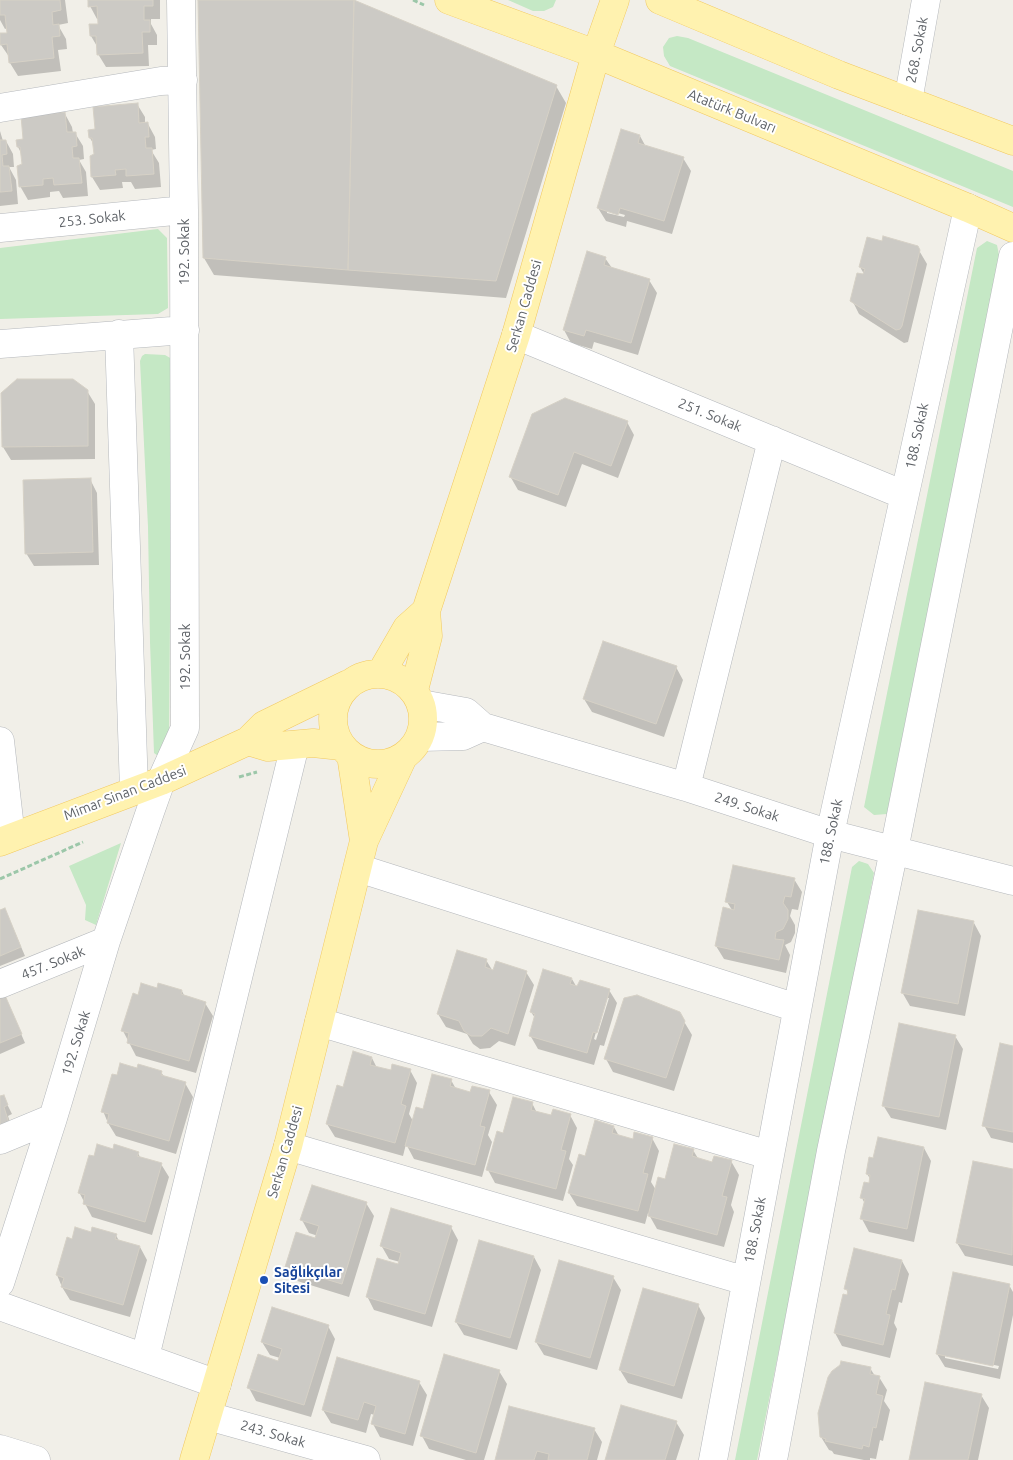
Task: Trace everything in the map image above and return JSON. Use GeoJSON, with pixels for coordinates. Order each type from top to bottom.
{"type":"FeatureCollection","features":[{"type":"Feature","properties":{"kind":"main road","name":"Serkan Caddesi"},"geometry":{"type":"LineString","coordinates":[[418,697],[428,636],[426,611],[516,335],[596,54],[615,0]]}},
{"type":"Feature","properties":{"kind":"main road"},"geometry":{"type":"LineString","coordinates":[[660,0],[839,74],[1013,141]]}},
{"type":"Feature","properties":{"kind":"main road","name":"Atatürk Bulvarı"},"geometry":{"type":"LineString","coordinates":[[440,4],[596,54],[1013,228]]}},
{"type":"Feature","properties":{"kind":"main road"},"geometry":{"type":"LineString","coordinates":[[381,674],[407,628],[426,611]]}},
{"type":"Feature","properties":{"kind":"main road"},"geometry":{"type":"LineString","coordinates":[[248,741],[268,747],[313,743],[346,751],[363,762],[377,764],[390,762],[412,747],[425,721],[418,697],[403,680],[390,674],[375,673],[360,676],[348,684],[339,696],[334,708],[332,721],[335,734],[346,751]]}},
{"type":"Feature","properties":{"kind":"main road","name":"Mimar Sinan Caddesi"},"geometry":{"type":"LineString","coordinates":[[6,839],[161,781],[248,741],[264,725],[348,684]]}},
{"type":"Feature","properties":{"kind":"main road","name":"Serkan Caddesi"},"geometry":{"type":"LineString","coordinates":[[194,1460],[288,1146],[364,841],[412,747]]}},
{"type":"Feature","properties":{"kind":"main road","name":"Serkan Caddesi"},"geometry":{"type":"LineString","coordinates":[[346,751],[364,841]]}},
{"type":"Feature","properties":{"kind":"street","name":"192. Sokak"},"geometry":{"type":"LineString","coordinates":[[0,1283],[53,1118],[106,942],[161,781],[185,728],[185,330],[181,0]]}},
{"type":"Feature","properties":{"kind":"street","name":"268. Sokak"},"geometry":{"type":"LineString","coordinates":[[908,101],[926,0]]}},
{"type":"Feature","properties":{"kind":"street"},"geometry":{"type":"LineString","coordinates":[[0,108],[161,81],[182,80]]}},
{"type":"Feature","properties":{"kind":"street","name":"188. Sokak"},"geometry":{"type":"LineString","coordinates":[[713,1460],[830,834],[968,208]]}},
{"type":"Feature","properties":{"kind":"street","name":"253. Sokak"},"geometry":{"type":"LineString","coordinates":[[0,228],[184,210]]}},
{"type":"Feature","properties":{"kind":"street"},"geometry":{"type":"LineString","coordinates":[[773,1460],[831,1151],[894,850],[1013,256]]}},
{"type":"Feature","properties":{"kind":"street"},"geometry":{"type":"LineString","coordinates":[[0,344],[185,330]]}},
{"type":"Feature","properties":{"kind":"street"},"geometry":{"type":"LineString","coordinates":[[119,334],[134,790]]}},
{"type":"Feature","properties":{"kind":"street","name":"251. Sokak"},"geometry":{"type":"LineString","coordinates":[[516,335],[904,494]]}},
{"type":"Feature","properties":{"kind":"street"},"geometry":{"type":"LineString","coordinates":[[686,788],[772,440]]}},
{"type":"Feature","properties":{"kind":"street"},"geometry":{"type":"LineString","coordinates":[[412,747],[463,736],[483,727],[466,712],[418,697]]}},
{"type":"Feature","properties":{"kind":"street","name":"249. Sokak"},"geometry":{"type":"LineString","coordinates":[[483,727],[686,788],[830,834],[1013,881]]}},
{"type":"Feature","properties":{"kind":"street"},"geometry":{"type":"LineString","coordinates":[[0,741],[6,839]]}},
{"type":"Feature","properties":{"kind":"street"},"geometry":{"type":"LineString","coordinates":[[145,1357],[295,745]]}},
{"type":"Feature","properties":{"kind":"street"},"geometry":{"type":"LineString","coordinates":[[358,868],[797,1008]]}},
{"type":"Feature","properties":{"kind":"street","name":"457. Sokak"},"geometry":{"type":"LineString","coordinates":[[0,984],[106,942]]}},
{"type":"Feature","properties":{"kind":"street"},"geometry":{"type":"LineString","coordinates":[[319,1022],[770,1155]]}},
{"type":"Feature","properties":{"kind":"street"},"geometry":{"type":"LineString","coordinates":[[0,1140],[53,1118]]}},
{"type":"Feature","properties":{"kind":"street"},"geometry":{"type":"LineString","coordinates":[[288,1146],[746,1281]]}},
{"type":"Feature","properties":{"kind":"street"},"geometry":{"type":"LineString","coordinates":[[0,1306],[217,1384]]}},
{"type":"Feature","properties":{"kind":"street","name":"243. Sokak"},"geometry":{"type":"LineString","coordinates":[[208,1416],[366,1460]]}},
{"type":"Feature","properties":{"kind":"street"},"geometry":{"type":"LineString","coordinates":[[0,1449],[36,1460]]}},
{"type":"Feature","properties":{"kind":"path"},"geometry":{"type":"LineString","coordinates":[[413,0],[440,4]]}},
{"type":"Feature","properties":{"kind":"green space"},"geometry":{"type":"Polygon","coordinates":[[[508,0],[556,0],[553,7],[544,11],[533,11],[508,0]]]}},
{"type":"Feature","properties":{"kind":"green space"},"geometry":{"type":"Polygon","coordinates":[[[677,36],[688,38],[1013,171],[1013,207],[670,66],[664,56],[663,47],[669,38],[677,36]]]}},
{"type":"Feature","properties":{"kind":"green space"},"geometry":{"type":"Polygon","coordinates":[[[158,229],[167,238],[168,308],[158,314],[0,319],[0,248],[158,229]]]}},
{"type":"Feature","properties":{"kind":"green space"},"geometry":{"type":"Polygon","coordinates":[[[987,241],[997,245],[999,255],[887,814],[874,815],[864,807],[977,248],[987,241]]]}},
{"type":"Feature","properties":{"kind":"green space"},"geometry":{"type":"Polygon","coordinates":[[[145,354],[165,355],[172,359],[169,746],[158,756],[154,753],[148,527],[140,361],[145,354]]]}},
{"type":"Feature","properties":{"kind":"green space"},"geometry":{"type":"Polygon","coordinates":[[[121,843],[96,925],[85,920],[86,905],[69,866],[121,843]]]}},
{"type":"Feature","properties":{"kind":"green space"},"geometry":{"type":"Polygon","coordinates":[[[859,861],[868,864],[874,873],[757,1460],[735,1460],[852,867],[859,861]]]}},
{"type":"Feature","properties":{"kind":"building"},"geometry":{"type":"Polygon","coordinates":[[[0,0],[60,0],[61,10],[52,12],[53,25],[59,24],[60,36],[52,37],[54,58],[9,63],[7,44],[0,45],[0,33],[7,33],[5,15],[0,15],[0,0]]]}},
{"type":"Feature","properties":{"kind":"building"},"geometry":{"type":"Polygon","coordinates":[[[88,0],[153,0],[153,6],[144,6],[144,20],[150,20],[150,32],[142,32],[143,53],[97,55],[96,36],[90,36],[89,24],[98,24],[97,6],[88,7],[88,0]]]}},
{"type":"Feature","properties":{"kind":"building"},"geometry":{"type":"Polygon","coordinates":[[[198,0],[354,0],[348,270],[203,258],[198,0]]]}},
{"type":"Feature","properties":{"kind":"building"},"geometry":{"type":"Polygon","coordinates":[[[354,0],[557,85],[496,281],[348,270],[354,0]]]}},
{"type":"Feature","properties":{"kind":"building"},"geometry":{"type":"Polygon","coordinates":[[[138,103],[139,123],[148,122],[149,137],[145,137],[146,148],[152,148],[154,174],[126,176],[126,169],[115,170],[116,175],[91,177],[90,156],[94,154],[92,138],[89,138],[88,130],[95,129],[93,107],[138,103]]]}},
{"type":"Feature","properties":{"kind":"building"},"geometry":{"type":"Polygon","coordinates":[[[65,112],[67,132],[76,132],[77,146],[72,147],[73,158],[79,158],[82,183],[54,185],[53,178],[43,179],[43,185],[19,187],[17,166],[22,164],[20,147],[17,147],[16,140],[23,139],[21,116],[65,112]]]}},
{"type":"Feature","properties":{"kind":"building"},"geometry":{"type":"Polygon","coordinates":[[[621,129],[640,135],[638,143],[684,157],[664,221],[620,208],[618,215],[597,208],[621,129]]]}},
{"type":"Feature","properties":{"kind":"building"},"geometry":{"type":"Polygon","coordinates":[[[0,140],[6,140],[7,154],[2,155],[3,166],[9,166],[12,191],[0,192],[0,140]]]}},
{"type":"Feature","properties":{"kind":"building"},"geometry":{"type":"Polygon","coordinates":[[[883,236],[918,246],[920,250],[902,326],[896,330],[850,301],[857,273],[863,274],[865,269],[859,267],[867,237],[882,241],[883,236]]]}},
{"type":"Feature","properties":{"kind":"building"},"geometry":{"type":"Polygon","coordinates":[[[587,251],[606,257],[604,265],[650,279],[631,343],[586,330],[584,336],[563,330],[587,251]]]}},
{"type":"Feature","properties":{"kind":"building"},"geometry":{"type":"Polygon","coordinates":[[[17,379],[73,379],[88,390],[88,446],[2,447],[1,393],[17,379]]]}},
{"type":"Feature","properties":{"kind":"building"},"geometry":{"type":"Polygon","coordinates":[[[565,398],[628,421],[611,466],[574,452],[558,495],[509,477],[532,414],[565,398]]]}},
{"type":"Feature","properties":{"kind":"building"},"geometry":{"type":"Polygon","coordinates":[[[91,478],[93,552],[25,554],[23,480],[91,478]]]}},
{"type":"Feature","properties":{"kind":"building"},"geometry":{"type":"Polygon","coordinates":[[[603,641],[677,666],[656,724],[583,699],[603,641]]]}},
{"type":"Feature","properties":{"kind":"building"},"geometry":{"type":"Polygon","coordinates":[[[733,865],[795,878],[791,897],[785,896],[783,903],[788,910],[788,919],[783,929],[776,932],[775,939],[784,940],[779,960],[715,946],[723,907],[734,910],[735,904],[725,902],[733,865]]]}},
{"type":"Feature","properties":{"kind":"building"},"geometry":{"type":"Polygon","coordinates":[[[5,908],[21,947],[0,956],[0,910],[5,908]]]}},
{"type":"Feature","properties":{"kind":"building"},"geometry":{"type":"Polygon","coordinates":[[[918,910],[974,921],[958,1004],[901,993],[918,910]]]}},
{"type":"Feature","properties":{"kind":"building"},"geometry":{"type":"Polygon","coordinates":[[[457,950],[487,959],[485,967],[493,970],[496,961],[527,971],[508,1034],[491,1028],[482,1036],[471,1036],[464,1031],[459,1021],[437,1014],[457,950]]]}},
{"type":"Feature","properties":{"kind":"building"},"geometry":{"type":"Polygon","coordinates":[[[543,969],[572,978],[570,984],[577,986],[580,980],[610,989],[597,1033],[593,1032],[587,1053],[529,1036],[535,1014],[530,1012],[543,969]]]}},
{"type":"Feature","properties":{"kind":"building"},"geometry":{"type":"Polygon","coordinates":[[[141,983],[157,988],[158,983],[182,990],[181,994],[206,1002],[189,1061],[127,1043],[129,1033],[121,1031],[133,993],[138,995],[141,983]]]}},
{"type":"Feature","properties":{"kind":"building"},"geometry":{"type":"Polygon","coordinates":[[[4,993],[22,1034],[0,1043],[0,994],[4,993]]]}},
{"type":"Feature","properties":{"kind":"building"},"geometry":{"type":"Polygon","coordinates":[[[637,995],[680,1012],[685,1021],[666,1078],[604,1059],[624,998],[637,995]]]}},
{"type":"Feature","properties":{"kind":"building"},"geometry":{"type":"Polygon","coordinates":[[[899,1023],[956,1035],[939,1117],[882,1106],[899,1023]]]}},
{"type":"Feature","properties":{"kind":"building"},"geometry":{"type":"Polygon","coordinates":[[[1000,1043],[1013,1046],[1013,1132],[982,1126],[1000,1043]]]}},
{"type":"Feature","properties":{"kind":"building"},"geometry":{"type":"Polygon","coordinates":[[[353,1051],[372,1057],[370,1065],[391,1070],[392,1064],[411,1069],[401,1104],[406,1106],[395,1143],[326,1124],[337,1085],[343,1087],[353,1051]]]}},
{"type":"Feature","properties":{"kind":"building"},"geometry":{"type":"Polygon","coordinates":[[[120,1063],[137,1068],[138,1064],[162,1071],[161,1075],[186,1082],[169,1141],[107,1123],[109,1114],[101,1112],[112,1074],[117,1075],[120,1063]]]}},
{"type":"Feature","properties":{"kind":"building"},"geometry":{"type":"Polygon","coordinates":[[[432,1074],[452,1079],[450,1086],[470,1092],[472,1086],[490,1090],[480,1126],[485,1127],[475,1165],[405,1146],[416,1107],[423,1109],[432,1074]]]}},
{"type":"Feature","properties":{"kind":"building"},"geometry":{"type":"Polygon","coordinates":[[[4,1095],[8,1105],[4,1107],[9,1123],[0,1127],[0,1096],[4,1095]]]}},
{"type":"Feature","properties":{"kind":"building"},"geometry":{"type":"Polygon","coordinates":[[[513,1097],[533,1102],[531,1110],[551,1115],[553,1109],[571,1114],[561,1150],[566,1151],[556,1189],[486,1170],[497,1131],[503,1133],[513,1097]]]}},
{"type":"Feature","properties":{"kind":"building"},"geometry":{"type":"Polygon","coordinates":[[[595,1120],[614,1126],[612,1133],[633,1139],[634,1132],[653,1137],[643,1173],[648,1174],[638,1211],[568,1193],[579,1154],[585,1156],[595,1120]]]}},
{"type":"Feature","properties":{"kind":"building"},"geometry":{"type":"Polygon","coordinates":[[[878,1137],[924,1147],[907,1229],[860,1219],[865,1199],[860,1198],[864,1182],[869,1183],[870,1175],[866,1174],[869,1157],[873,1158],[878,1137]]]}},
{"type":"Feature","properties":{"kind":"building"},"geometry":{"type":"Polygon","coordinates":[[[97,1144],[113,1149],[114,1144],[139,1152],[137,1156],[162,1163],[145,1222],[83,1204],[85,1195],[78,1193],[89,1155],[94,1156],[97,1144]]]}},
{"type":"Feature","properties":{"kind":"building"},"geometry":{"type":"Polygon","coordinates":[[[674,1144],[694,1149],[692,1156],[712,1162],[714,1156],[732,1160],[722,1196],[727,1197],[717,1235],[648,1216],[658,1177],[665,1179],[674,1144]]]}},
{"type":"Feature","properties":{"kind":"building"},"geometry":{"type":"Polygon","coordinates":[[[973,1161],[1013,1169],[1012,1255],[956,1243],[973,1161]]]}},
{"type":"Feature","properties":{"kind":"building"},"geometry":{"type":"Polygon","coordinates":[[[312,1185],[367,1202],[342,1284],[285,1267],[296,1232],[315,1238],[319,1226],[300,1220],[312,1185]]]}},
{"type":"Feature","properties":{"kind":"building"},"geometry":{"type":"Polygon","coordinates":[[[391,1208],[452,1226],[425,1314],[366,1297],[377,1258],[398,1264],[401,1253],[380,1246],[391,1208]]]}},
{"type":"Feature","properties":{"kind":"building"},"geometry":{"type":"Polygon","coordinates":[[[75,1227],[91,1232],[92,1227],[117,1234],[115,1239],[140,1246],[123,1305],[61,1287],[64,1278],[56,1275],[67,1237],[72,1239],[75,1227]]]}},
{"type":"Feature","properties":{"kind":"building"},"geometry":{"type":"Polygon","coordinates":[[[479,1240],[534,1256],[510,1338],[455,1322],[479,1240]]]}},
{"type":"Feature","properties":{"kind":"building"},"geometry":{"type":"Polygon","coordinates":[[[854,1248],[902,1260],[895,1290],[892,1289],[886,1314],[890,1315],[883,1345],[834,1333],[843,1294],[847,1295],[848,1290],[844,1289],[854,1248]]]}},
{"type":"Feature","properties":{"kind":"building"},"geometry":{"type":"Polygon","coordinates":[[[559,1260],[614,1276],[590,1358],[535,1342],[559,1260]]]}},
{"type":"Feature","properties":{"kind":"building"},"geometry":{"type":"Polygon","coordinates":[[[953,1272],[1010,1284],[993,1366],[936,1354],[953,1272]]]}},
{"type":"Feature","properties":{"kind":"building"},"geometry":{"type":"Polygon","coordinates":[[[643,1288],[699,1304],[674,1386],[619,1370],[643,1288]]]}},
{"type":"Feature","properties":{"kind":"building"},"geometry":{"type":"Polygon","coordinates":[[[272,1307],[329,1325],[304,1405],[247,1388],[258,1354],[278,1361],[282,1349],[261,1342],[272,1307]]]}},
{"type":"Feature","properties":{"kind":"building"},"geometry":{"type":"Polygon","coordinates":[[[444,1354],[500,1370],[476,1453],[420,1436],[444,1354]]]}},
{"type":"Feature","properties":{"kind":"building"},"geometry":{"type":"Polygon","coordinates":[[[337,1357],[420,1381],[405,1434],[371,1424],[376,1406],[364,1402],[358,1420],[322,1410],[337,1357]]]}},
{"type":"Feature","properties":{"kind":"building"},"geometry":{"type":"Polygon","coordinates":[[[841,1361],[871,1367],[870,1374],[880,1376],[876,1394],[883,1396],[876,1428],[873,1427],[869,1447],[863,1445],[862,1449],[825,1441],[826,1439],[820,1437],[818,1413],[828,1377],[840,1365],[841,1361]]]}},
{"type":"Feature","properties":{"kind":"building"},"geometry":{"type":"Polygon","coordinates":[[[925,1382],[982,1394],[968,1460],[909,1460],[925,1382]]]}},
{"type":"Feature","properties":{"kind":"building"},"geometry":{"type":"Polygon","coordinates":[[[621,1405],[677,1421],[665,1460],[605,1460],[621,1405]]]}},
{"type":"Feature","properties":{"kind":"building"},"geometry":{"type":"Polygon","coordinates":[[[509,1406],[595,1428],[587,1460],[548,1460],[549,1454],[537,1451],[534,1460],[495,1460],[509,1406]]]}},
{"type":"Feature","properties":{"kind":"place","name":"Sağlıkçılar Sitesi"},"geometry":{"type":"Point","coordinates":[264,1280]}}]}
